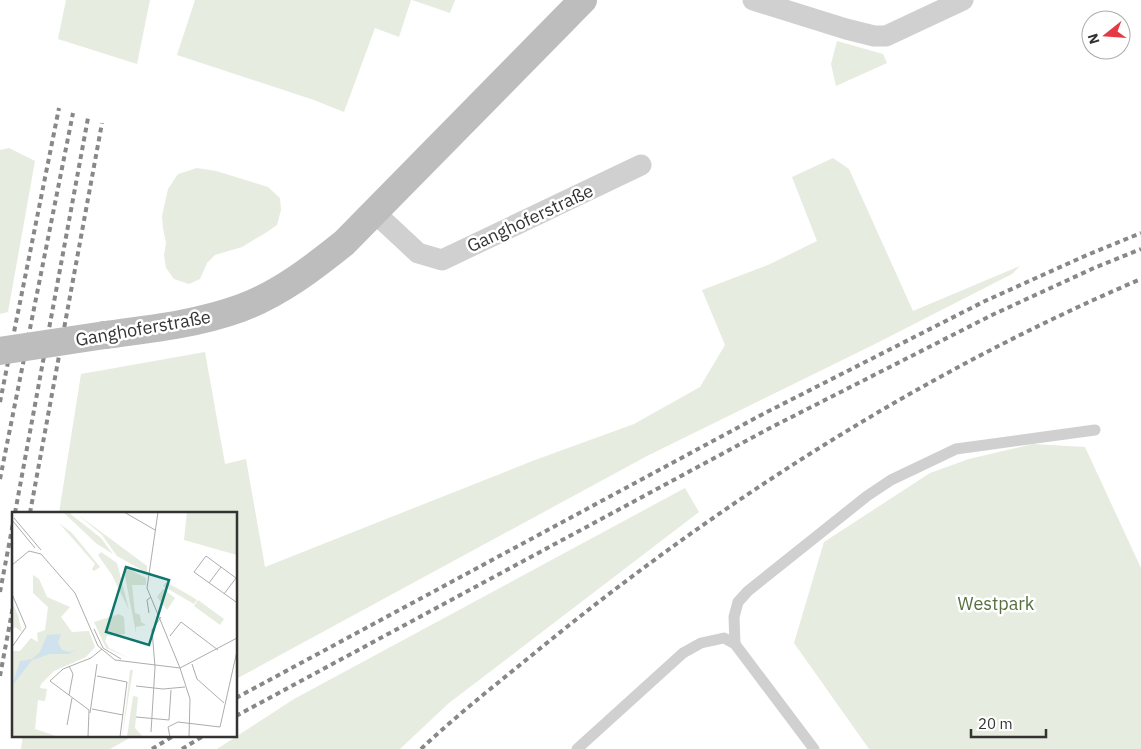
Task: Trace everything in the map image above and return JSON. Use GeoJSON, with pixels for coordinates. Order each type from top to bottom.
{"type":"FeatureCollection","features":[{"type":"Feature","properties":{"kind":"street","name":"Ganghoferstraße"},"geometry":{"type":"LineString","coordinates":[[0,351],[184,324],[242,308],[314,268],[344,242],[584,0]]}},
{"type":"Feature","properties":{"kind":"street"},"geometry":{"type":"LineString","coordinates":[[753,0],[874,36],[886,36],[963,0]]}},
{"type":"Feature","properties":{"kind":"street","name":"Ganghoferstraße"},"geometry":{"type":"LineString","coordinates":[[374,212],[418,253],[442,260],[641,165]]}},
{"type":"Feature","properties":{"kind":"lane"},"geometry":{"type":"LineString","coordinates":[[735,644],[734,618],[738,602],[748,591],[867,496],[891,480],[956,449],[1095,430]]}},
{"type":"Feature","properties":{"kind":"lane"},"geometry":{"type":"LineString","coordinates":[[578,749],[684,653],[700,643],[724,638],[735,644],[814,749]]}},
{"type":"Feature","properties":{"kind":"green space"},"geometry":{"type":"Polygon","coordinates":[[[66,0],[150,0],[137,64],[58,39],[66,0]]]}},
{"type":"Feature","properties":{"kind":"green space"},"geometry":{"type":"Polygon","coordinates":[[[195,0],[411,0],[399,37],[375,28],[344,112],[314,100],[177,55],[195,0]]]}},
{"type":"Feature","properties":{"kind":"green space"},"geometry":{"type":"Polygon","coordinates":[[[412,0],[455,0],[450,13],[412,0]]]}},
{"type":"Feature","properties":{"kind":"green space"},"geometry":{"type":"Polygon","coordinates":[[[837,41],[883,54],[887,63],[836,86],[831,64],[837,41]]]}},
{"type":"Feature","properties":{"kind":"green space"},"geometry":{"type":"Polygon","coordinates":[[[9,148],[35,161],[8,312],[0,314],[0,150],[9,148]]]}},
{"type":"Feature","properties":{"kind":"green space"},"geometry":{"type":"Polygon","coordinates":[[[833,158],[849,169],[913,311],[1020,266],[1012,274],[873,345],[647,456],[238,678],[238,512],[59,512],[81,374],[205,352],[225,464],[246,459],[265,567],[535,460],[634,424],[700,387],[725,345],[702,290],[768,265],[817,241],[792,177],[833,158]]]}},
{"type":"Feature","properties":{"kind":"green space"},"geometry":{"type":"Polygon","coordinates":[[[197,168],[216,171],[268,187],[280,198],[281,210],[277,225],[242,247],[215,255],[207,263],[200,279],[189,284],[174,279],[166,268],[164,255],[166,243],[162,216],[168,189],[178,174],[197,168]]]}},
{"type":"Feature","properties":{"kind":"green space","name":"Westpark"},"geometry":{"type":"Polygon","coordinates":[[[1033,444],[1085,447],[1141,568],[1141,749],[869,749],[794,643],[824,542],[930,473],[969,459],[1033,444]]]}},
{"type":"Feature","properties":{"kind":"green space"},"geometry":{"type":"Polygon","coordinates":[[[685,488],[699,512],[449,703],[400,749],[217,749],[294,699],[685,488]]]}},
{"type":"Feature","properties":{"kind":"green space"},"geometry":{"type":"Polygon","coordinates":[[[23,736],[133,736],[110,749],[21,749],[23,736]]]}},
{"type":"Feature","properties":{"kind":"railway"},"geometry":{"type":"LineString","coordinates":[[0,402],[59,108]]}},
{"type":"Feature","properties":{"kind":"railway"},"geometry":{"type":"LineString","coordinates":[[0,479],[73,113]]}},
{"type":"Feature","properties":{"kind":"railway"},"geometry":{"type":"LineString","coordinates":[[15,512],[88,118]]}},
{"type":"Feature","properties":{"kind":"railway"},"geometry":{"type":"LineString","coordinates":[[30,512],[102,123]]}},
{"type":"Feature","properties":{"kind":"railway"},"geometry":{"type":"LineString","coordinates":[[238,697],[763,414],[985,301],[1141,233]]}},
{"type":"Feature","properties":{"kind":"railway"},"geometry":{"type":"LineString","coordinates":[[238,715],[770,428],[992,315],[1094,268],[1141,249]]}},
{"type":"Feature","properties":{"kind":"railway"},"geometry":{"type":"LineString","coordinates":[[421,749],[478,699],[606,596],[751,492],[903,398],[981,355],[1060,315],[1141,279]]}},
{"type":"Feature","properties":{"kind":"railway"},"geometry":{"type":"LineString","coordinates":[[0,592],[12,529]]}},
{"type":"Feature","properties":{"kind":"railway"},"geometry":{"type":"LineString","coordinates":[[0,676],[12,612]]}},
{"type":"Feature","properties":{"kind":"railway"},"geometry":{"type":"LineString","coordinates":[[152,749],[173,736]]}},
{"type":"Feature","properties":{"kind":"railway"},"geometry":{"type":"LineString","coordinates":[[182,749],[203,736]]}}]}
